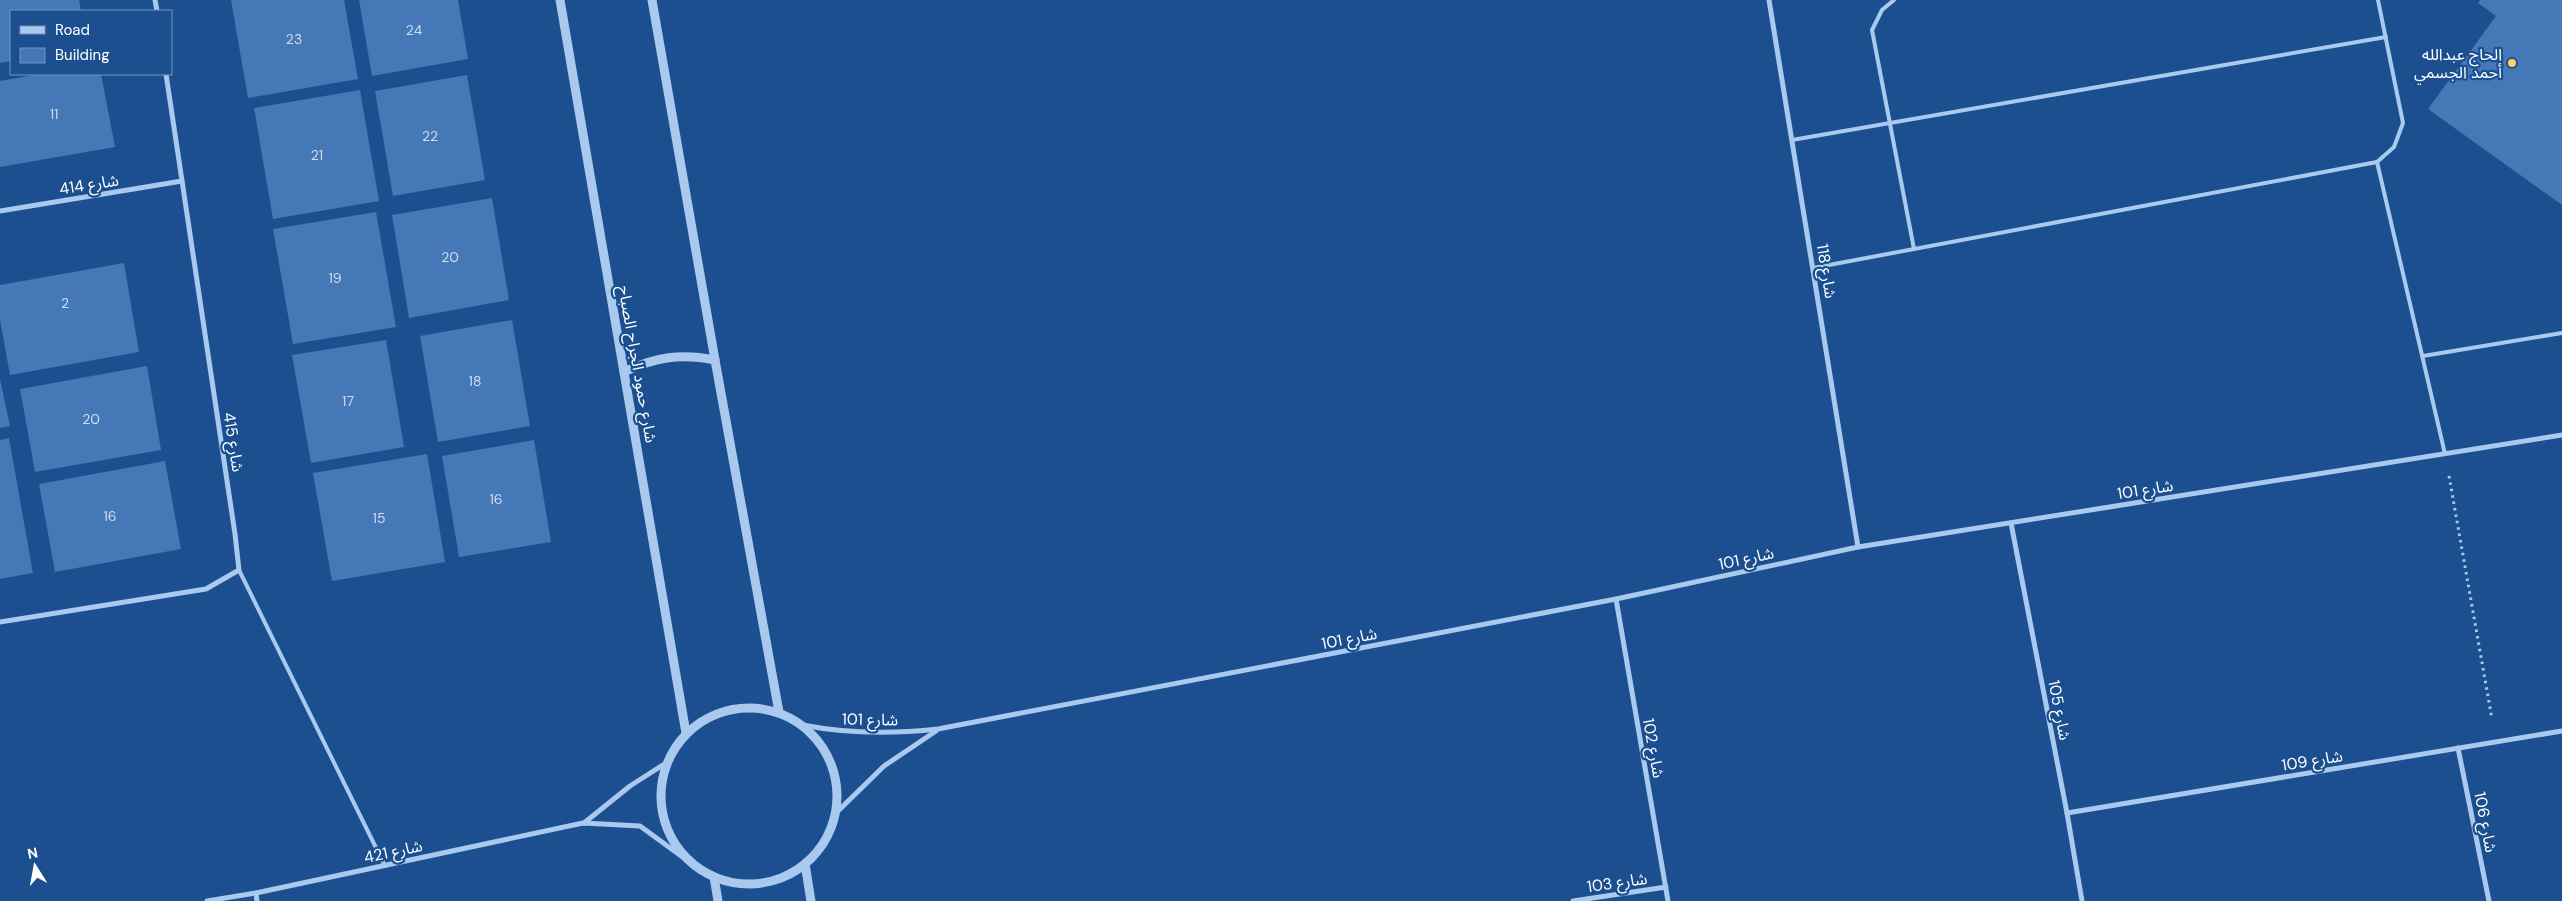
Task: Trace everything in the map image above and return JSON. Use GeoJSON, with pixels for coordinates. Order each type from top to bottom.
{"type":"FeatureCollection","features":[{"type":"Feature","properties":{"kind":"street","name":"شارع حمود الجراح الصباح"},"geometry":{"type":"LineString","coordinates":[[560,0],[686,733]]}},
{"type":"Feature","properties":{"kind":"street"},"geometry":{"type":"LineString","coordinates":[[652,0],[779,712]]}},
{"type":"Feature","properties":{"kind":"street","name":"شارع 118"},"geometry":{"type":"LineString","coordinates":[[1769,0],[1858,547]]}},
{"type":"Feature","properties":{"kind":"street","name":"شارع 415"},"geometry":{"type":"LineString","coordinates":[[166,75],[236,534],[239,570]]}},
{"type":"Feature","properties":{"kind":"street","name":"شارع 414"},"geometry":{"type":"LineString","coordinates":[[0,211],[182,181]]}},
{"type":"Feature","properties":{"kind":"street"},"geometry":{"type":"LineString","coordinates":[[624,372],[645,362],[668,356],[692,356],[715,360]]}},
{"type":"Feature","properties":{"kind":"street","name":"شارع 101"},"geometry":{"type":"LineString","coordinates":[[803,725],[836,732],[870,733],[938,729],[1616,600],[1858,547],[2562,435]]}},
{"type":"Feature","properties":{"kind":"street","name":"شارع 105"},"geometry":{"type":"LineString","coordinates":[[2011,523],[2067,813],[2082,901]]}},
{"type":"Feature","properties":{"kind":"street"},"geometry":{"type":"LineString","coordinates":[[0,622],[206,589],[239,570]]}},
{"type":"Feature","properties":{"kind":"street","name":"شارع 102"},"geometry":{"type":"LineString","coordinates":[[1616,600],[1668,901]]}},
{"type":"Feature","properties":{"kind":"street"},"geometry":{"type":"LineString","coordinates":[[755,707],[779,712],[803,725],[825,749],[836,779],[836,812],[825,840],[805,864],[785,877],[762,883],[737,884],[714,877],[688,861],[667,832],[659,797],[666,763],[686,733],[706,718],[730,709],[755,707]]}},
{"type":"Feature","properties":{"kind":"street","name":"شارع 101"},"geometry":{"type":"LineString","coordinates":[[836,812],[884,766],[938,729]]}},
{"type":"Feature","properties":{"kind":"street","name":"شارع 109"},"geometry":{"type":"LineString","coordinates":[[2067,813],[2562,731]]}},
{"type":"Feature","properties":{"kind":"street","name":"شارع 106"},"geometry":{"type":"LineString","coordinates":[[2458,748],[2489,901]]}},
{"type":"Feature","properties":{"kind":"street","name":"شارع 421"},"geometry":{"type":"LineString","coordinates":[[583,823],[630,786],[666,763]]}},
{"type":"Feature","properties":{"kind":"street","name":"شارع 421"},"geometry":{"type":"LineString","coordinates":[[207,901],[256,893],[583,823],[640,826],[688,861]]}},
{"type":"Feature","properties":{"kind":"street"},"geometry":{"type":"LineString","coordinates":[[805,864],[812,901]]}},
{"type":"Feature","properties":{"kind":"street"},"geometry":{"type":"LineString","coordinates":[[714,877],[718,901]]}},
{"type":"Feature","properties":{"kind":"street","name":"شارع 103"},"geometry":{"type":"LineString","coordinates":[[1573,901],[1666,887]]}},
{"type":"Feature","properties":{"kind":"street"},"geometry":{"type":"LineString","coordinates":[[256,893],[257,901]]}},
{"type":"Feature","properties":{"kind":"lane"},"geometry":{"type":"LineString","coordinates":[[1894,0],[1882,10],[1872,30],[1914,249]]}},
{"type":"Feature","properties":{"kind":"lane"},"geometry":{"type":"LineString","coordinates":[[1813,268],[2377,162],[2394,147],[2404,123],[2378,0]]}},
{"type":"Feature","properties":{"kind":"lane"},"geometry":{"type":"LineString","coordinates":[[1792,140],[1890,121],[2386,37]]}},
{"type":"Feature","properties":{"kind":"lane"},"geometry":{"type":"LineString","coordinates":[[2377,162],[2445,454]]}},
{"type":"Feature","properties":{"kind":"lane"},"geometry":{"type":"LineString","coordinates":[[2423,356],[2562,333]]}},
{"type":"Feature","properties":{"kind":"lane"},"geometry":{"type":"LineString","coordinates":[[239,570],[385,866]]}},
{"type":"Feature","properties":{"kind":"path"},"geometry":{"type":"LineString","coordinates":[[2445,454],[2496,741]]}},
{"type":"Feature","properties":{"kind":"building"},"geometry":{"type":"Polygon","coordinates":[[[0,0],[79,0],[81,10],[10,10],[10,61],[0,63],[0,0]]]}},
{"type":"Feature","properties":{"kind":"building"},"geometry":{"type":"Polygon","coordinates":[[[231,0],[344,0],[358,79],[248,98],[231,0]]]}},
{"type":"Feature","properties":{"kind":"building"},"geometry":{"type":"Polygon","coordinates":[[[359,0],[458,0],[468,59],[372,76],[359,0]]]}},
{"type":"Feature","properties":{"kind":"building","name":"الحاج عبدالله أحمد الجسمي"},"geometry":{"type":"Polygon","coordinates":[[[2480,0],[2562,0],[2562,205],[2428,109],[2496,16],[2478,3],[2480,0]]]}},
{"type":"Feature","properties":{"kind":"building"},"geometry":{"type":"Polygon","coordinates":[[[34,75],[101,75],[115,147],[0,167],[0,81],[34,75]]]}},
{"type":"Feature","properties":{"kind":"building"},"geometry":{"type":"Polygon","coordinates":[[[467,75],[485,180],[393,196],[375,91],[467,75]]]}},
{"type":"Feature","properties":{"kind":"building"},"geometry":{"type":"Polygon","coordinates":[[[360,90],[379,201],[273,219],[254,108],[360,90]]]}},
{"type":"Feature","properties":{"kind":"building"},"geometry":{"type":"Polygon","coordinates":[[[492,198],[509,300],[409,318],[392,215],[492,198]]]}},
{"type":"Feature","properties":{"kind":"building"},"geometry":{"type":"Polygon","coordinates":[[[376,212],[396,327],[293,344],[273,229],[376,212]]]}},
{"type":"Feature","properties":{"kind":"building"},"geometry":{"type":"Polygon","coordinates":[[[124,263],[139,352],[10,375],[0,320],[0,285],[124,263]]]}},
{"type":"Feature","properties":{"kind":"building"},"geometry":{"type":"Polygon","coordinates":[[[512,320],[530,426],[438,442],[420,336],[512,320]]]}},
{"type":"Feature","properties":{"kind":"building"},"geometry":{"type":"Polygon","coordinates":[[[386,340],[404,447],[311,463],[292,355],[386,340]]]}},
{"type":"Feature","properties":{"kind":"building"},"geometry":{"type":"Polygon","coordinates":[[[147,366],[161,450],[35,472],[20,389],[147,366]]]}},
{"type":"Feature","properties":{"kind":"building"},"geometry":{"type":"Polygon","coordinates":[[[0,379],[10,426],[0,428],[0,379]]]}},
{"type":"Feature","properties":{"kind":"building"},"geometry":{"type":"Polygon","coordinates":[[[9,438],[33,573],[0,579],[0,440],[9,438]]]}},
{"type":"Feature","properties":{"kind":"building"},"geometry":{"type":"Polygon","coordinates":[[[534,440],[551,542],[459,557],[442,456],[534,440]]]}},
{"type":"Feature","properties":{"kind":"building"},"geometry":{"type":"Polygon","coordinates":[[[427,454],[445,562],[332,581],[313,473],[427,454]]]}},
{"type":"Feature","properties":{"kind":"building"},"geometry":{"type":"Polygon","coordinates":[[[165,461],[181,549],[55,572],[39,484],[165,461]]]}},
{"type":"Feature","properties":{"kind":"place","name":"الحاج عبدالله أحمد الجسمي"},"geometry":{"type":"Point","coordinates":[2512,63]}}]}
